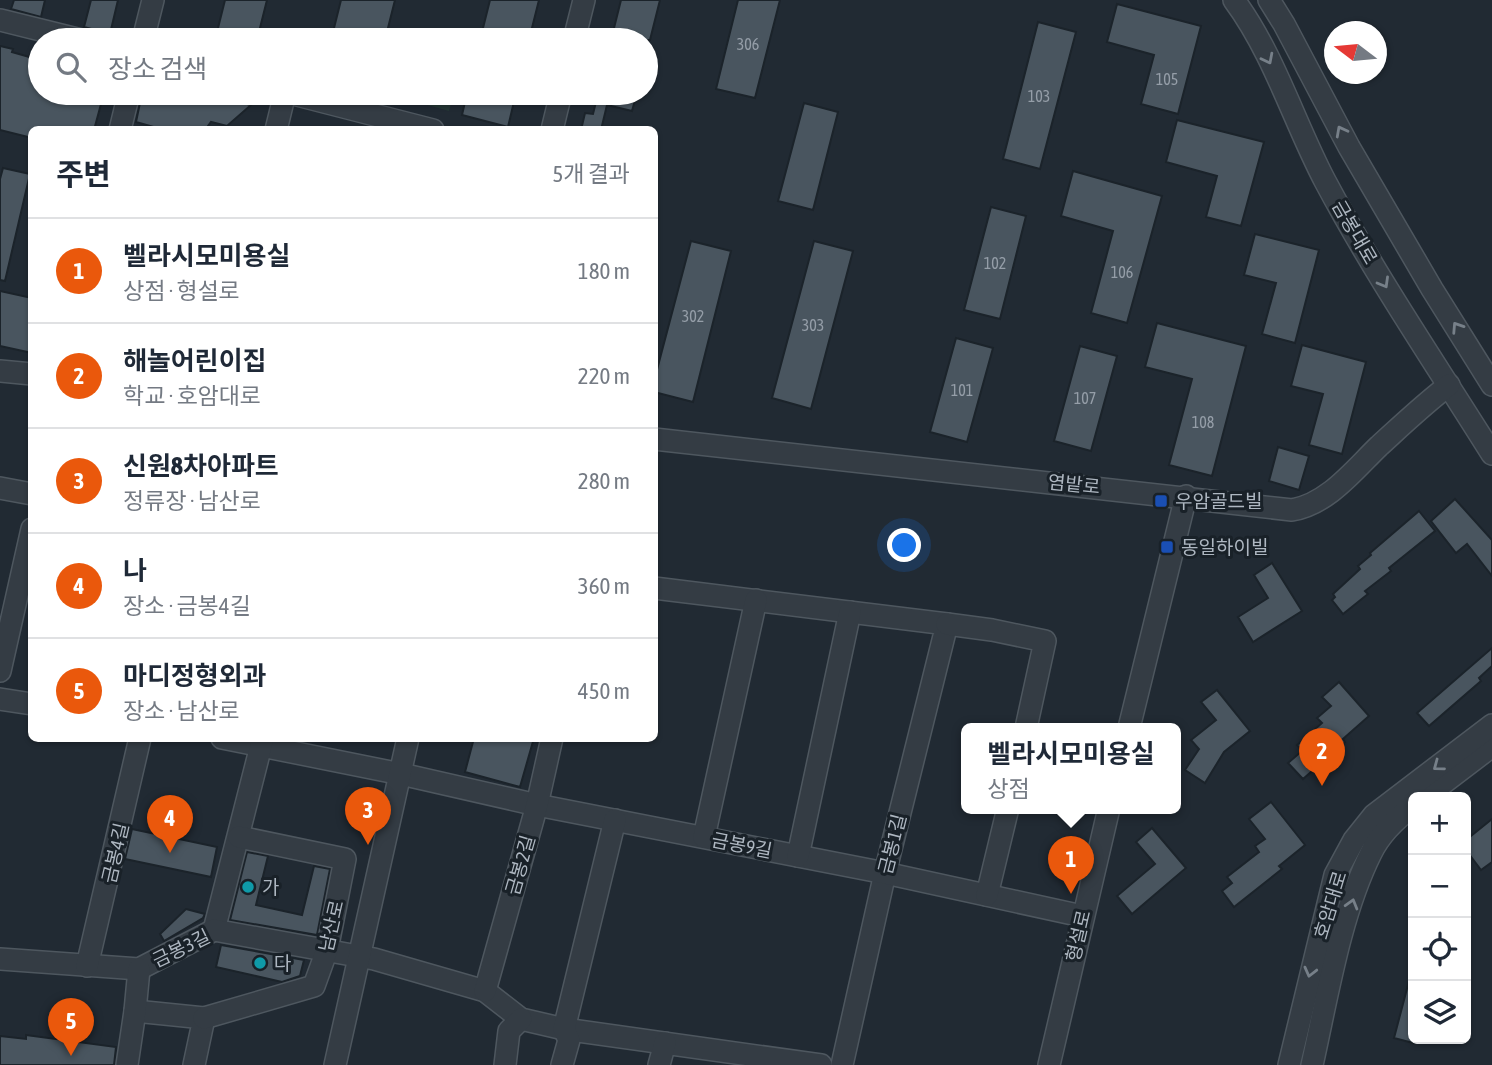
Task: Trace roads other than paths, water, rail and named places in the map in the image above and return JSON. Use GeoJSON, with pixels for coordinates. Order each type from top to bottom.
{"type":"FeatureCollection","features":[{"type":"Feature","properties":{"kind":"street"},"geometry":{"type":"LineString","coordinates":[[146,28],[153,0]]}},
{"type":"Feature","properties":{"kind":"street"},"geometry":{"type":"LineString","coordinates":[[577,28],[584,0]]}},
{"type":"Feature","properties":{"kind":"street","name":"금봉대로"},"geometry":{"type":"LineString","coordinates":[[1234,0],[1267,56],[1325,180],[1405,319],[1492,454]]}},
{"type":"Feature","properties":{"kind":"street","name":"금봉대로"},"geometry":{"type":"LineString","coordinates":[[1269,0],[1356,159],[1492,385]]}},
{"type":"Feature","properties":{"kind":"street"},"geometry":{"type":"LineString","coordinates":[[0,20],[32,28]]}},
{"type":"Feature","properties":{"kind":"street"},"geometry":{"type":"LineString","coordinates":[[121,126],[127,105]]}},
{"type":"Feature","properties":{"kind":"street"},"geometry":{"type":"LineString","coordinates":[[277,126],[283,105]]}},
{"type":"Feature","properties":{"kind":"street"},"geometry":{"type":"LineString","coordinates":[[334,105],[417,126]]}},
{"type":"Feature","properties":{"kind":"street"},"geometry":{"type":"LineString","coordinates":[[553,126],[558,105]]}},
{"type":"Feature","properties":{"kind":"street"},"geometry":{"type":"LineString","coordinates":[[0,371],[28,374]]}},
{"type":"Feature","properties":{"kind":"street","name":"염밭로"},"geometry":{"type":"LineString","coordinates":[[658,439],[1185,496],[1281,509],[1304,508],[1328,495],[1424,403],[1449,385]]}},
{"type":"Feature","properties":{"kind":"street"},"geometry":{"type":"LineString","coordinates":[[0,488],[28,493]]}},
{"type":"Feature","properties":{"kind":"street"},"geometry":{"type":"LineString","coordinates":[[1130,723],[1185,496]]}},
{"type":"Feature","properties":{"kind":"street"},"geometry":{"type":"LineString","coordinates":[[0,671],[28,547]]}},
{"type":"Feature","properties":{"kind":"street"},"geometry":{"type":"LineString","coordinates":[[658,588],[992,630],[1045,641],[1027,723]]}},
{"type":"Feature","properties":{"kind":"street"},"geometry":{"type":"LineString","coordinates":[[704,837],[756,600]]}},
{"type":"Feature","properties":{"kind":"street"},"geometry":{"type":"LineString","coordinates":[[799,856],[850,612]]}},
{"type":"Feature","properties":{"kind":"street","name":"금봉1길"},"geometry":{"type":"LineString","coordinates":[[842,1065],[884,873],[947,624]]}},
{"type":"Feature","properties":{"kind":"street"},"geometry":{"type":"LineString","coordinates":[[0,699],[28,703]]}},
{"type":"Feature","properties":{"kind":"street","name":"호암대로"},"geometry":{"type":"LineString","coordinates":[[1289,1065],[1335,876],[1354,840],[1374,815],[1492,725]]}},
{"type":"Feature","properties":{"kind":"street","name":"금봉4길"},"geometry":{"type":"LineString","coordinates":[[87,966],[139,742]]}},
{"type":"Feature","properties":{"kind":"street"},"geometry":{"type":"LineString","coordinates":[[215,930],[262,742],[401,774]]}},
{"type":"Feature","properties":{"kind":"street","name":"남산로"},"geometry":{"type":"LineString","coordinates":[[335,1065],[407,742]]}},
{"type":"Feature","properties":{"kind":"street","name":"금봉2길"},"geometry":{"type":"LineString","coordinates":[[485,991],[537,805],[551,742]]}},
{"type":"Feature","properties":{"kind":"street"},"geometry":{"type":"LineString","coordinates":[[1431,792],[1492,746]]}},
{"type":"Feature","properties":{"kind":"street","name":"금봉9길"},"geometry":{"type":"LineString","coordinates":[[401,774],[537,805],[884,873],[1082,916]]}},
{"type":"Feature","properties":{"kind":"street","name":"호암대로"},"geometry":{"type":"LineString","coordinates":[[1312,1065],[1341,940],[1357,886],[1372,851],[1396,819],[1408,810]]}},
{"type":"Feature","properties":{"kind":"street"},"geometry":{"type":"LineString","coordinates":[[986,895],[1006,814]]}},
{"type":"Feature","properties":{"kind":"street","name":"형설로"},"geometry":{"type":"LineString","coordinates":[[1049,1065],[1108,814]]}},
{"type":"Feature","properties":{"kind":"street"},"geometry":{"type":"LineString","coordinates":[[562,1065],[569,1040],[564,1029],[615,820]]}},
{"type":"Feature","properties":{"kind":"street","name":"남산로"},"geometry":{"type":"LineString","coordinates":[[135,1011],[204,1018],[314,986],[327,950],[345,859],[239,837]]}},
{"type":"Feature","properties":{"kind":"street","name":"금봉3길"},"geometry":{"type":"LineString","coordinates":[[0,959],[139,970],[215,930],[361,957]]}},
{"type":"Feature","properties":{"kind":"street"},"geometry":{"type":"LineString","coordinates":[[361,957],[485,991],[521,1019],[564,1029],[821,1065]]}},
{"type":"Feature","properties":{"kind":"street"},"geometry":{"type":"LineString","coordinates":[[127,1065],[139,970]]}},
{"type":"Feature","properties":{"kind":"street"},"geometry":{"type":"LineString","coordinates":[[194,1065],[204,1018]]}},
{"type":"Feature","properties":{"kind":"street"},"geometry":{"type":"LineString","coordinates":[[505,1065],[509,1031],[521,1019]]}},
{"type":"Feature","properties":{"kind":"street"},"geometry":{"type":"LineString","coordinates":[[659,1065],[665,1043]]}},
{"type":"Feature","properties":{"kind":"place","name":"우암골드빌"},"geometry":{"type":"Point","coordinates":[1161,501]}},
{"type":"Feature","properties":{"kind":"place","name":"동일하이빌"},"geometry":{"type":"Point","coordinates":[1167,547]}},
{"type":"Feature","properties":{"kind":"place","name":"해놀어린이집"},"geometry":{"type":"Point","coordinates":[1322,786]}},
{"type":"Feature","properties":{"kind":"place","name":"신원8차아파트"},"geometry":{"type":"Point","coordinates":[368,845]}},
{"type":"Feature","properties":{"kind":"place","name":"나"},"geometry":{"type":"Point","coordinates":[170,853]}},
{"type":"Feature","properties":{"kind":"place","name":"가"},"geometry":{"type":"Point","coordinates":[248,887]}},
{"type":"Feature","properties":{"kind":"place","name":"벨라시모미용실"},"geometry":{"type":"Point","coordinates":[1071,894]}},
{"type":"Feature","properties":{"kind":"place","name":"다"},"geometry":{"type":"Point","coordinates":[260,963]}},
{"type":"Feature","properties":{"kind":"place","name":"마디정형외과"},"geometry":{"type":"Point","coordinates":[71,1056]}}]}
